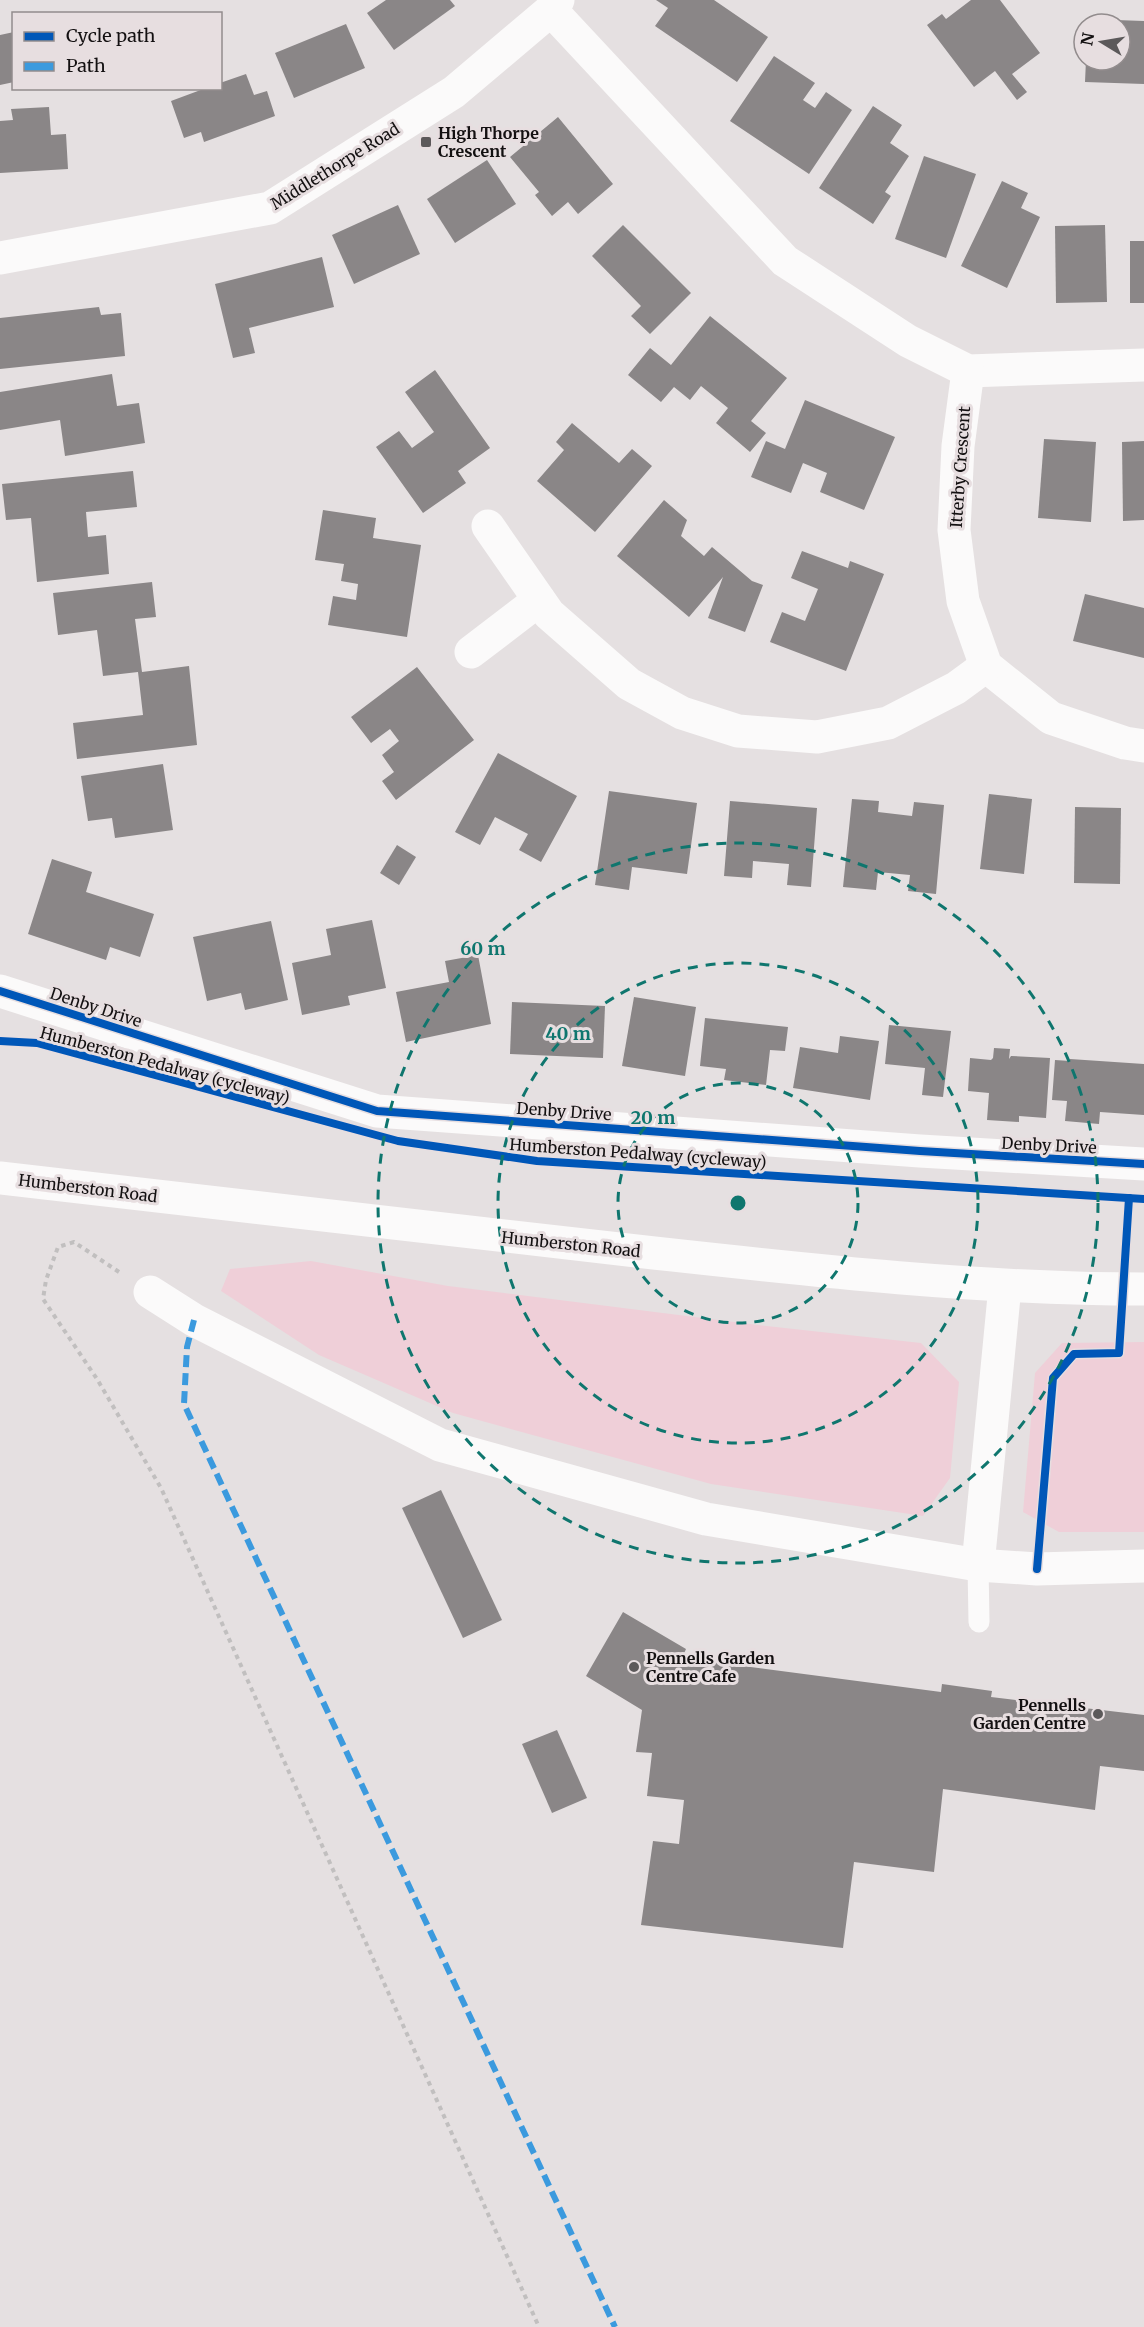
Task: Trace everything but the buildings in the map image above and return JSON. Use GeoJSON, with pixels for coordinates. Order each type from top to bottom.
{"type":"FeatureCollection","features":[{"type":"Feature","properties":{"kind":"street","name":"Middlethorpe Road"},"geometry":{"type":"LineString","coordinates":[[0,258],[270,208],[454,92],[554,5]]}},
{"type":"Feature","properties":{"kind":"street"},"geometry":{"type":"LineString","coordinates":[[554,5],[785,261],[908,341],[968,371],[1144,365]]}},
{"type":"Feature","properties":{"kind":"street","name":"Itterby Crescent"},"geometry":{"type":"LineString","coordinates":[[968,371],[958,446],[954,530],[963,601],[986,666]]}},
{"type":"Feature","properties":{"kind":"street"},"geometry":{"type":"LineString","coordinates":[[488,526],[549,614],[629,684],[682,713],[738,731],[817,737],[888,723],[956,688],[986,666],[1050,718],[1125,743],[1144,746]]}},
{"type":"Feature","properties":{"kind":"street"},"geometry":{"type":"LineString","coordinates":[[471,651],[539,600]]}},
{"type":"Feature","properties":{"kind":"street","name":"Denby Drive"},"geometry":{"type":"LineString","coordinates":[[0,991],[377,1111],[920,1151],[1144,1164]]}},
{"type":"Feature","properties":{"kind":"street","name":"Humberston Road"},"geometry":{"type":"LineString","coordinates":[[0,1178],[465,1233],[888,1278],[1005,1286],[1144,1289]]}},
{"type":"Feature","properties":{"kind":"street"},"geometry":{"type":"LineString","coordinates":[[978,1565],[1005,1286]]}},
{"type":"Feature","properties":{"kind":"street"},"geometry":{"type":"LineString","coordinates":[[150,1292],[194,1320],[440,1445],[706,1519],[978,1565],[1037,1569],[1144,1566]]}},
{"type":"Feature","properties":{"kind":"lane"},"geometry":{"type":"LineString","coordinates":[[978,1565],[979,1622]]}},
{"type":"Feature","properties":{"kind":"path"},"geometry":{"type":"LineString","coordinates":[[150,1292],[74,1242],[58,1247],[46,1280],[43,1299],[97,1379],[161,1488],[539,2327]]}},
{"type":"Feature","properties":{"kind":"shaded area"},"geometry":{"type":"Polygon","coordinates":[[[311,1261],[448,1286],[921,1343],[959,1382],[950,1478],[923,1516],[711,1484],[453,1413],[319,1355],[221,1291],[230,1269],[311,1261]]]}},
{"type":"Feature","properties":{"kind":"shaded area"},"geometry":{"type":"Polygon","coordinates":[[[1144,1342],[1144,1532],[1059,1532],[1023,1512],[1035,1373],[1062,1343],[1144,1342]]]}},
{"type":"Feature","properties":{"kind":"marked path"},"geometry":{"type":"LineString","coordinates":[[194,1320],[187,1347],[184,1404],[615,2327]]}},
{"type":"Feature","properties":{"kind":"cycle path","name":"Humberston Pedalway (cycleway)"},"geometry":{"type":"LineString","coordinates":[[0,991],[377,1111],[920,1151],[1144,1164]]}},
{"type":"Feature","properties":{"kind":"cycle path","name":"Humberston Pedalway (cycleway)"},"geometry":{"type":"LineString","coordinates":[[0,1041],[37,1043],[398,1141],[537,1161],[1144,1199]]}},
{"type":"Feature","properties":{"kind":"cycle path"},"geometry":{"type":"LineString","coordinates":[[1037,1569],[1053,1378],[1074,1354],[1119,1353],[1129,1198]]}},
{"type":"Feature","properties":{"kind":"place","name":"High Thorpe Crescent"},"geometry":{"type":"Point","coordinates":[426,142]}},
{"type":"Feature","properties":{"kind":"place","name":"Pennells Garden Centre Cafe"},"geometry":{"type":"Point","coordinates":[634,1667]}},
{"type":"Feature","properties":{"kind":"place","name":"Pennells Garden Centre"},"geometry":{"type":"Point","coordinates":[1098,1714]}}]}
